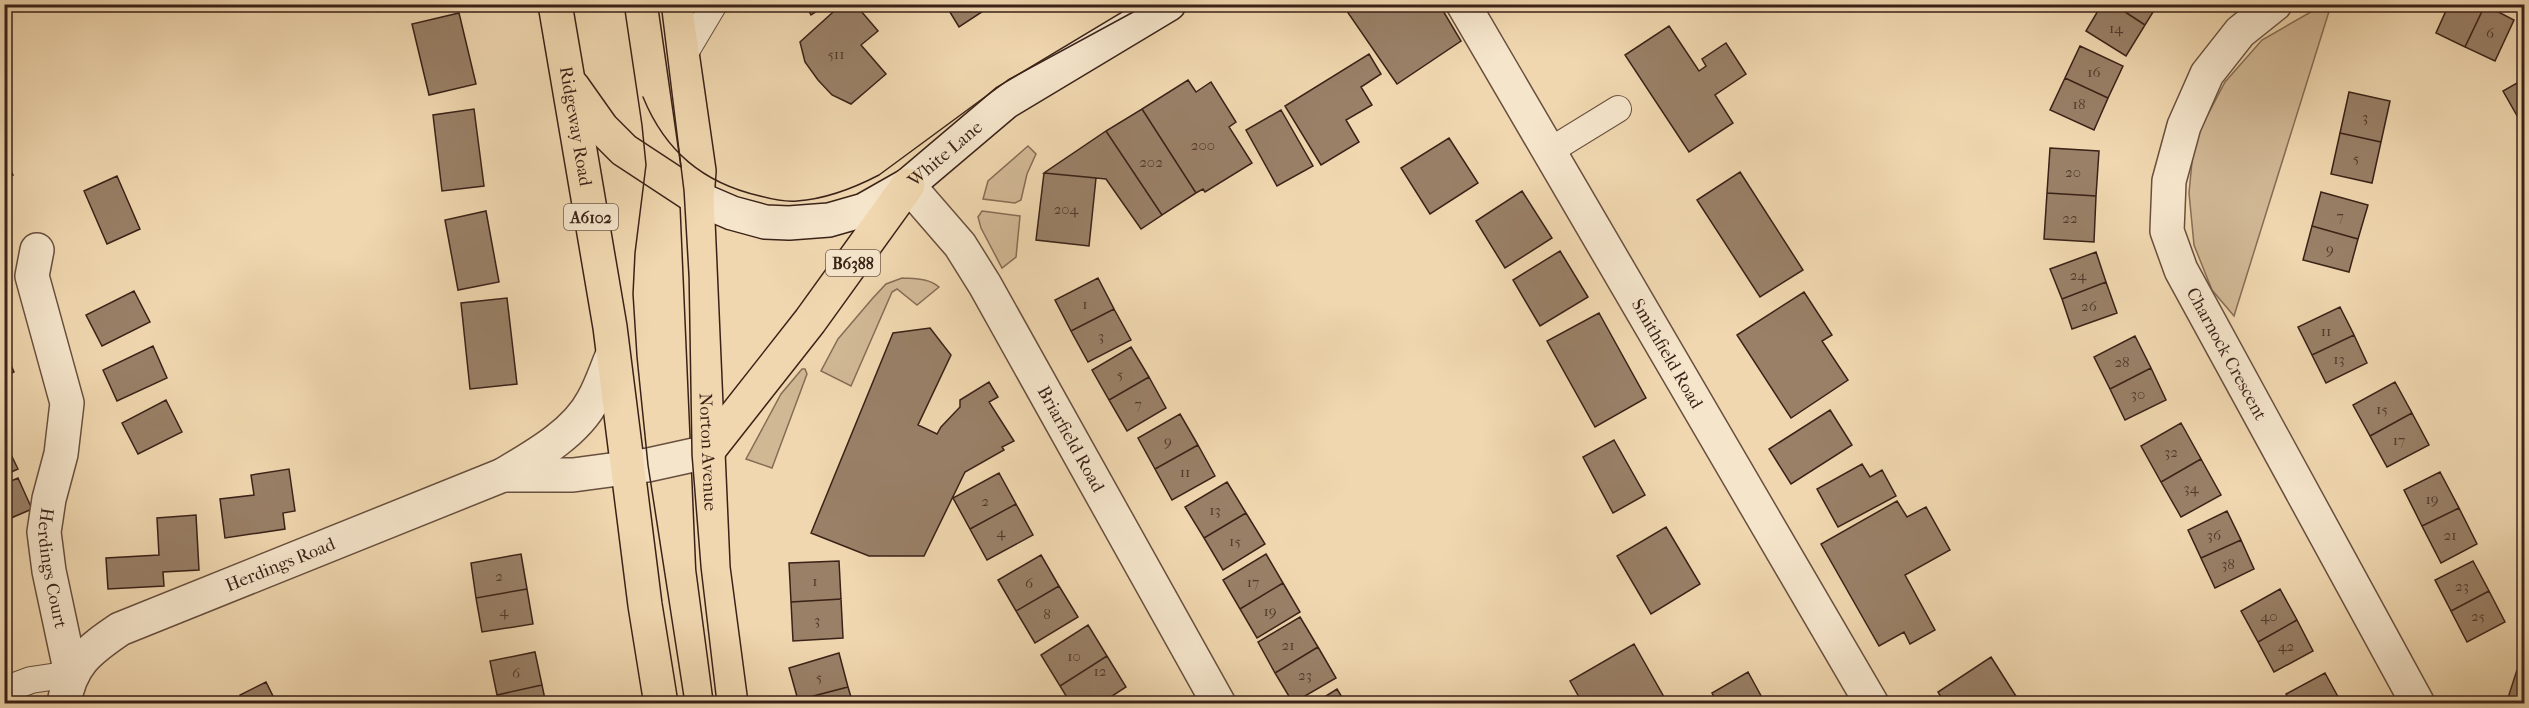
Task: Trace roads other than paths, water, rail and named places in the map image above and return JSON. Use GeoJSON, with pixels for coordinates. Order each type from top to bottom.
{"type":"FeatureCollection","features":[{"type":"Feature","properties":{"kind":"highway","name":"Ridgeway Road"},"geometry":{"type":"LineString","coordinates":[[555,4],[610,327],[612,356]]}},
{"type":"Feature","properties":{"kind":"highway"},"geometry":{"type":"LineString","coordinates":[[675,4],[699,171],[697,198]]}},
{"type":"Feature","properties":{"kind":"highway","name":"B6388"},"geometry":{"type":"LineString","coordinates":[[568,79],[602,128],[624,150],[697,198]]}},
{"type":"Feature","properties":{"kind":"highway","name":"B6388"},"geometry":{"type":"LineString","coordinates":[[707,452],[810,321],[908,185]]}},
{"type":"Feature","properties":{"kind":"highway","name":"Norton Avenue"},"geometry":{"type":"LineString","coordinates":[[697,198],[712,568],[731,704]]}},
{"type":"Feature","properties":{"kind":"highway","name":"A6102"},"geometry":{"type":"LineString","coordinates":[[612,356],[661,704]]}},
{"type":"Feature","properties":{"kind":"street","name":"White Lane"},"geometry":{"type":"LineString","coordinates":[[697,198],[732,213],[765,222],[829,220],[864,210],[908,185],[1006,102],[1169,4]]}},
{"type":"Feature","properties":{"kind":"street","name":"Charnock Crescent"},"geometry":{"type":"LineString","coordinates":[[2275,4],[2240,32],[2207,74],[2184,126],[2169,181],[2168,231],[2181,270],[2418,704]]}},
{"type":"Feature","properties":{"kind":"street","name":"Smithfield Road"},"geometry":{"type":"LineString","coordinates":[[1472,8],[1548,152],[1872,704]]}},
{"type":"Feature","properties":{"kind":"street","name":"Briarfield Road"},"geometry":{"type":"LineString","coordinates":[[908,185],[955,239],[985,285],[1219,704]]}},
{"type":"Feature","properties":{"kind":"street","name":"Herdings Court"},"geometry":{"type":"LineString","coordinates":[[36,250],[32,276],[67,403],[61,454],[49,499],[44,532],[68,689]]}},
{"type":"Feature","properties":{"kind":"street","name":"Herdings Road"},"geometry":{"type":"LineString","coordinates":[[68,689],[90,649],[120,629],[503,475],[537,455],[575,424],[592,402],[612,356]]}},
{"type":"Feature","properties":{"kind":"street","name":"Herdings Road"},"geometry":{"type":"LineString","coordinates":[[503,475],[573,475],[707,452]]}},
{"type":"Feature","properties":{"kind":"lane"},"geometry":{"type":"LineString","coordinates":[[683,56],[714,4]]}},
{"type":"Feature","properties":{"kind":"lane"},"geometry":{"type":"LineString","coordinates":[[1548,152],[1618,110]]}},
{"type":"Feature","properties":{"kind":"lane"},"geometry":{"type":"LineString","coordinates":[[4,690],[31,680],[68,689]]}},
{"type":"Feature","properties":{"kind":"tram line"},"geometry":{"type":"LineString","coordinates":[[624,4],[646,165],[635,253],[633,294],[637,357],[648,465],[685,704]]}},
{"type":"Feature","properties":{"kind":"tram line"},"geometry":{"type":"LineString","coordinates":[[661,4],[684,191],[689,277],[692,455],[701,568],[717,704]]}},
{"type":"Feature","properties":{"kind":"tram line"},"geometry":{"type":"LineString","coordinates":[[643,97],[652,116],[675,149],[688,162],[721,183],[783,201],[819,198],[879,175],[1008,80],[1148,4]]}}]}
